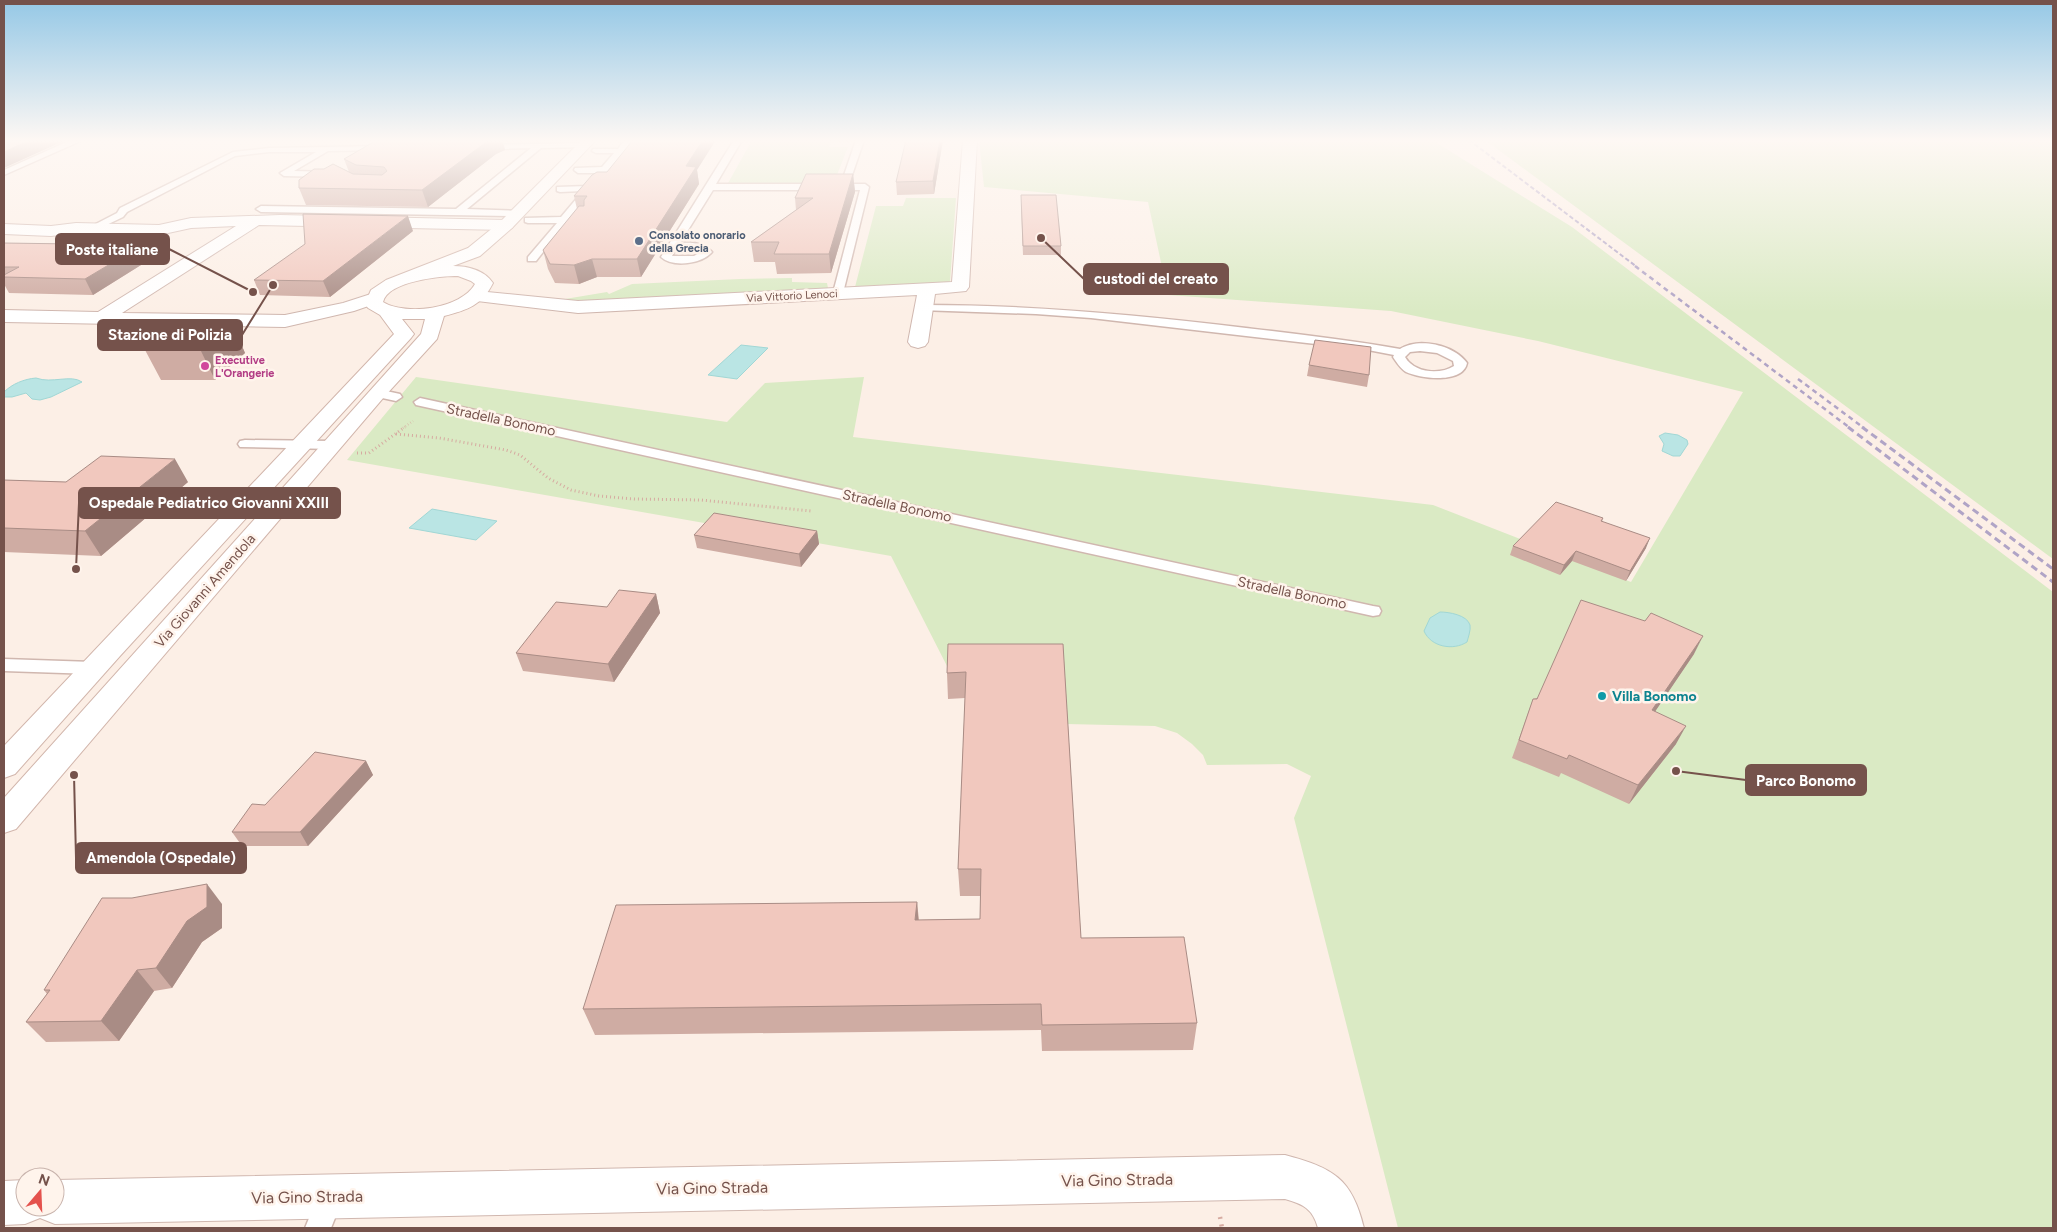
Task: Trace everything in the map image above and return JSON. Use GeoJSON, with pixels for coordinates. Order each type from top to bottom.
{"type":"FeatureCollection","features":[{"type":"Feature","properties":{"kind":"street"},"geometry":{"type":"LineString","coordinates":[[480,278],[482,265],[517,219],[539,197]]}},
{"type":"Feature","properties":{"kind":"street"},"geometry":{"type":"LineString","coordinates":[[381,305],[380,291],[474,252],[547,197]]}},
{"type":"Feature","properties":{"kind":"street","name":"Via Vittorio Lenoci"},"geometry":{"type":"LineString","coordinates":[[477,296],[578,307],[960,287],[966,197]]}},
{"type":"Feature","properties":{"kind":"street"},"geometry":{"type":"LineString","coordinates":[[4,229],[51,230],[93,228],[159,230],[191,223],[258,215],[280,220],[517,219]]}},
{"type":"Feature","properties":{"kind":"street"},"geometry":{"type":"LineString","coordinates":[[101,318],[258,215]]}},
{"type":"Feature","properties":{"kind":"street"},"geometry":{"type":"LineString","coordinates":[[4,316],[285,321],[348,307],[381,305],[418,314],[436,312],[460,305],[477,296],[483,290],[484,284],[480,278],[470,274],[448,272],[408,278]]}},
{"type":"Feature","properties":{"kind":"street"},"geometry":{"type":"LineString","coordinates":[[918,342],[927,289]]}},
{"type":"Feature","properties":{"kind":"street","name":"Via Giovanni Amendola"},"geometry":{"type":"LineString","coordinates":[[4,766],[404,334],[381,305]]}},
{"type":"Feature","properties":{"kind":"street","name":"Via Giovanni Amendola"},"geometry":{"type":"LineString","coordinates":[[4,820],[341,449],[387,395],[430,336],[436,312]]}},
{"type":"Feature","properties":{"kind":"street","name":"Via Gino Strada"},"geometry":{"type":"LineString","coordinates":[[65,1202],[325,1212],[1285,1177],[1315,1184],[1336,1206],[1341,1228]]}},
{"type":"Feature","properties":{"kind":"lane"},"geometry":{"type":"LineString","coordinates":[[93,228],[120,215],[123,210],[148,197]]}},
{"type":"Feature","properties":{"kind":"lane"},"geometry":{"type":"LineString","coordinates":[[458,212],[476,197]]}},
{"type":"Feature","properties":{"kind":"lane"},"geometry":{"type":"LineString","coordinates":[[532,259],[582,197]]}},
{"type":"Feature","properties":{"kind":"lane"},"geometry":{"type":"LineString","coordinates":[[674,246],[704,197]]}},
{"type":"Feature","properties":{"kind":"lane"},"geometry":{"type":"LineString","coordinates":[[838,294],[862,197]]}},
{"type":"Feature","properties":{"kind":"lane"},"geometry":{"type":"LineString","coordinates":[[258,215],[458,212],[517,219],[584,220]]}},
{"type":"Feature","properties":{"kind":"lane"},"geometry":{"type":"LineString","coordinates":[[679,219],[690,220]]}},
{"type":"Feature","properties":{"kind":"lane"},"geometry":{"type":"LineString","coordinates":[[924,308],[977,307],[1083,313],[1359,346],[1401,353]]}},
{"type":"Feature","properties":{"kind":"lane","name":"Stradella Bonomo"},"geometry":{"type":"LineString","coordinates":[[427,404],[1373,611]]}},
{"type":"Feature","properties":{"kind":"lane"},"geometry":{"type":"LineString","coordinates":[[245,444],[301,445],[341,449]]}},
{"type":"Feature","properties":{"kind":"lane"},"geometry":{"type":"LineString","coordinates":[[4,665],[93,668]]}},
{"type":"Feature","properties":{"kind":"path"},"geometry":{"type":"LineString","coordinates":[[341,449],[369,453],[396,434],[427,404]]}},
{"type":"Feature","properties":{"kind":"path"},"geometry":{"type":"LineString","coordinates":[[396,434],[439,438],[506,450],[520,455],[548,478],[571,490],[599,496],[634,499],[701,500],[812,511]]}},
{"type":"Feature","properties":{"kind":"green space"},"geometry":{"type":"Polygon","coordinates":[[[1099,197],[1525,197],[1572,227],[2053,592],[2053,1228],[1398,1228],[1294,818],[1311,776],[1287,764],[1207,765],[1203,755],[1192,744],[1177,733],[1155,726],[1066,724],[949,670],[891,556],[347,460],[416,377],[727,422],[765,383],[864,377],[853,437],[1433,505],[1631,582],[1743,392],[1538,341],[1391,311],[1168,295],[1148,202],[1099,197]]]}},
{"type":"Feature","properties":{"kind":"green space"},"geometry":{"type":"Polygon","coordinates":[[[1563,197],[2053,197],[2053,559],[1563,197]]]}},
{"type":"Feature","properties":{"kind":"green space"},"geometry":{"type":"Polygon","coordinates":[[[906,198],[956,198],[950,282],[855,287],[876,206],[903,206],[906,198]]]}},
{"type":"Feature","properties":{"kind":"green space"},"geometry":{"type":"Polygon","coordinates":[[[792,278],[792,282],[827,283],[828,288],[597,301],[563,301],[565,299],[607,292],[609,294],[632,284],[792,278]]]}},
{"type":"Feature","properties":{"kind":"water"},"geometry":{"type":"Polygon","coordinates":[[[741,345],[768,348],[737,379],[708,375],[741,345]]]}},
{"type":"Feature","properties":{"kind":"water"},"geometry":{"type":"Polygon","coordinates":[[[36,378],[42,380],[72,379],[82,382],[51,397],[40,400],[32,399],[26,393],[4,397],[4,392],[14,384],[36,378]]]}},
{"type":"Feature","properties":{"kind":"water"},"geometry":{"type":"Polygon","coordinates":[[[1665,433],[1678,435],[1687,440],[1688,444],[1680,456],[1673,456],[1662,451],[1664,444],[1659,436],[1665,433]]]}},
{"type":"Feature","properties":{"kind":"water"},"geometry":{"type":"Polygon","coordinates":[[[432,509],[497,521],[476,540],[409,528],[432,509]]]}},
{"type":"Feature","properties":{"kind":"water"},"geometry":{"type":"Polygon","coordinates":[[[1440,612],[1457,615],[1468,622],[1470,629],[1467,642],[1449,647],[1437,644],[1427,636],[1424,631],[1430,618],[1440,612]]]}},
{"type":"Feature","properties":{"kind":"building"},"geometry":{"type":"Polygon","coordinates":[[[586,197],[676,197],[637,259],[592,259],[574,265],[550,264],[543,250],[579,206],[584,206],[586,197]]]}},
{"type":"Feature","properties":{"kind":"building"},"geometry":{"type":"Polygon","coordinates":[[[846,197],[829,254],[774,254],[779,242],[751,242],[813,198],[795,198],[846,197]]]}},
{"type":"Feature","properties":{"kind":"building"},"geometry":{"type":"Polygon","coordinates":[[[1021,197],[1056,197],[1061,246],[1023,246],[1021,197]]]}},
{"type":"Feature","properties":{"kind":"building"},"geometry":{"type":"Polygon","coordinates":[[[303,214],[408,216],[323,281],[254,280],[305,244],[303,214]]]}},
{"type":"Feature","properties":{"kind":"building"},"geometry":{"type":"Polygon","coordinates":[[[4,243],[142,245],[85,279],[4,277],[4,275],[19,267],[4,267],[4,243]]]}},
{"type":"Feature","properties":{"kind":"building"},"geometry":{"type":"Polygon","coordinates":[[[232,323],[200,349],[145,350],[180,324],[232,323]]]}},
{"type":"Feature","properties":{"kind":"building"},"geometry":{"type":"Polygon","coordinates":[[[1315,340],[1371,347],[1369,375],[1309,365],[1315,340]]]}},
{"type":"Feature","properties":{"kind":"building"},"geometry":{"type":"Polygon","coordinates":[[[101,456],[175,459],[85,531],[4,528],[4,480],[66,482],[101,456]]]}},
{"type":"Feature","properties":{"kind":"building"},"geometry":{"type":"Polygon","coordinates":[[[1556,502],[1603,518],[1601,521],[1650,538],[1630,571],[1576,551],[1564,565],[1513,546],[1556,502]]]}},
{"type":"Feature","properties":{"kind":"building"},"geometry":{"type":"Polygon","coordinates":[[[714,513],[817,531],[799,554],[694,535],[714,513]]]}},
{"type":"Feature","properties":{"kind":"building"},"geometry":{"type":"Polygon","coordinates":[[[619,590],[656,594],[608,664],[516,653],[556,602],[607,607],[619,590]]]}},
{"type":"Feature","properties":{"kind":"building","name":"Villa Bonomo"},"geometry":{"type":"Polygon","coordinates":[[[1581,600],[1645,621],[1651,613],[1703,636],[1652,710],[1686,726],[1638,785],[1569,755],[1567,759],[1519,740],[1533,699],[1537,699],[1581,600]]]}},
{"type":"Feature","properties":{"kind":"building"},"geometry":{"type":"Polygon","coordinates":[[[948,644],[1063,644],[1081,938],[1184,937],[1197,1023],[1042,1025],[1041,1004],[583,1009],[616,905],[917,902],[915,920],[980,919],[981,869],[958,869],[966,672],[947,673],[948,644]]]}},
{"type":"Feature","properties":{"kind":"building"},"geometry":{"type":"Polygon","coordinates":[[[315,752],[366,761],[300,832],[232,832],[252,804],[265,805],[315,752]]]}},
{"type":"Feature","properties":{"kind":"building"},"geometry":{"type":"Polygon","coordinates":[[[207,884],[207,907],[187,921],[156,968],[137,970],[101,1021],[26,1022],[50,990],[44,990],[102,898],[132,898],[207,884]]]}},
{"type":"Feature","properties":{"kind":"railway"},"geometry":{"type":"LineString","coordinates":[[1545,197],[1637,267]]}},
{"type":"Feature","properties":{"kind":"railway"},"geometry":{"type":"LineString","coordinates":[[1635,266],[1850,428]]}},
{"type":"Feature","properties":{"kind":"railway"},"geometry":{"type":"LineString","coordinates":[[1798,379],[1864,428]]}},
{"type":"Feature","properties":{"kind":"railway"},"geometry":{"type":"LineString","coordinates":[[1848,427],[2053,582]]}},
{"type":"Feature","properties":{"kind":"railway"},"geometry":{"type":"LineString","coordinates":[[1862,427],[2053,569]]}},
{"type":"Feature","properties":{"kind":"place","name":"custodi del creato"},"geometry":{"type":"Point","coordinates":[1041,238]}},
{"type":"Feature","properties":{"kind":"place","name":"Consolato onorario della Grecia"},"geometry":{"type":"Point","coordinates":[639,241]}},
{"type":"Feature","properties":{"kind":"place","name":"Stazione di Polizia"},"geometry":{"type":"Point","coordinates":[273,285]}},
{"type":"Feature","properties":{"kind":"place","name":"Poste italiane"},"geometry":{"type":"Point","coordinates":[253,292]}},
{"type":"Feature","properties":{"kind":"place","name":"Executive L'Orangerie"},"geometry":{"type":"Point","coordinates":[205,366]}},
{"type":"Feature","properties":{"kind":"place","name":"Ospedale Pediatrico Giovanni XXIII"},"geometry":{"type":"Point","coordinates":[76,569]}},
{"type":"Feature","properties":{"kind":"place","name":"Villa Bonomo"},"geometry":{"type":"Point","coordinates":[1602,696]}},
{"type":"Feature","properties":{"kind":"place","name":"Parco Bonomo"},"geometry":{"type":"Point","coordinates":[1676,771]}},
{"type":"Feature","properties":{"kind":"place","name":"Amendola (Ospedale)"},"geometry":{"type":"Point","coordinates":[74,775]}}]}
